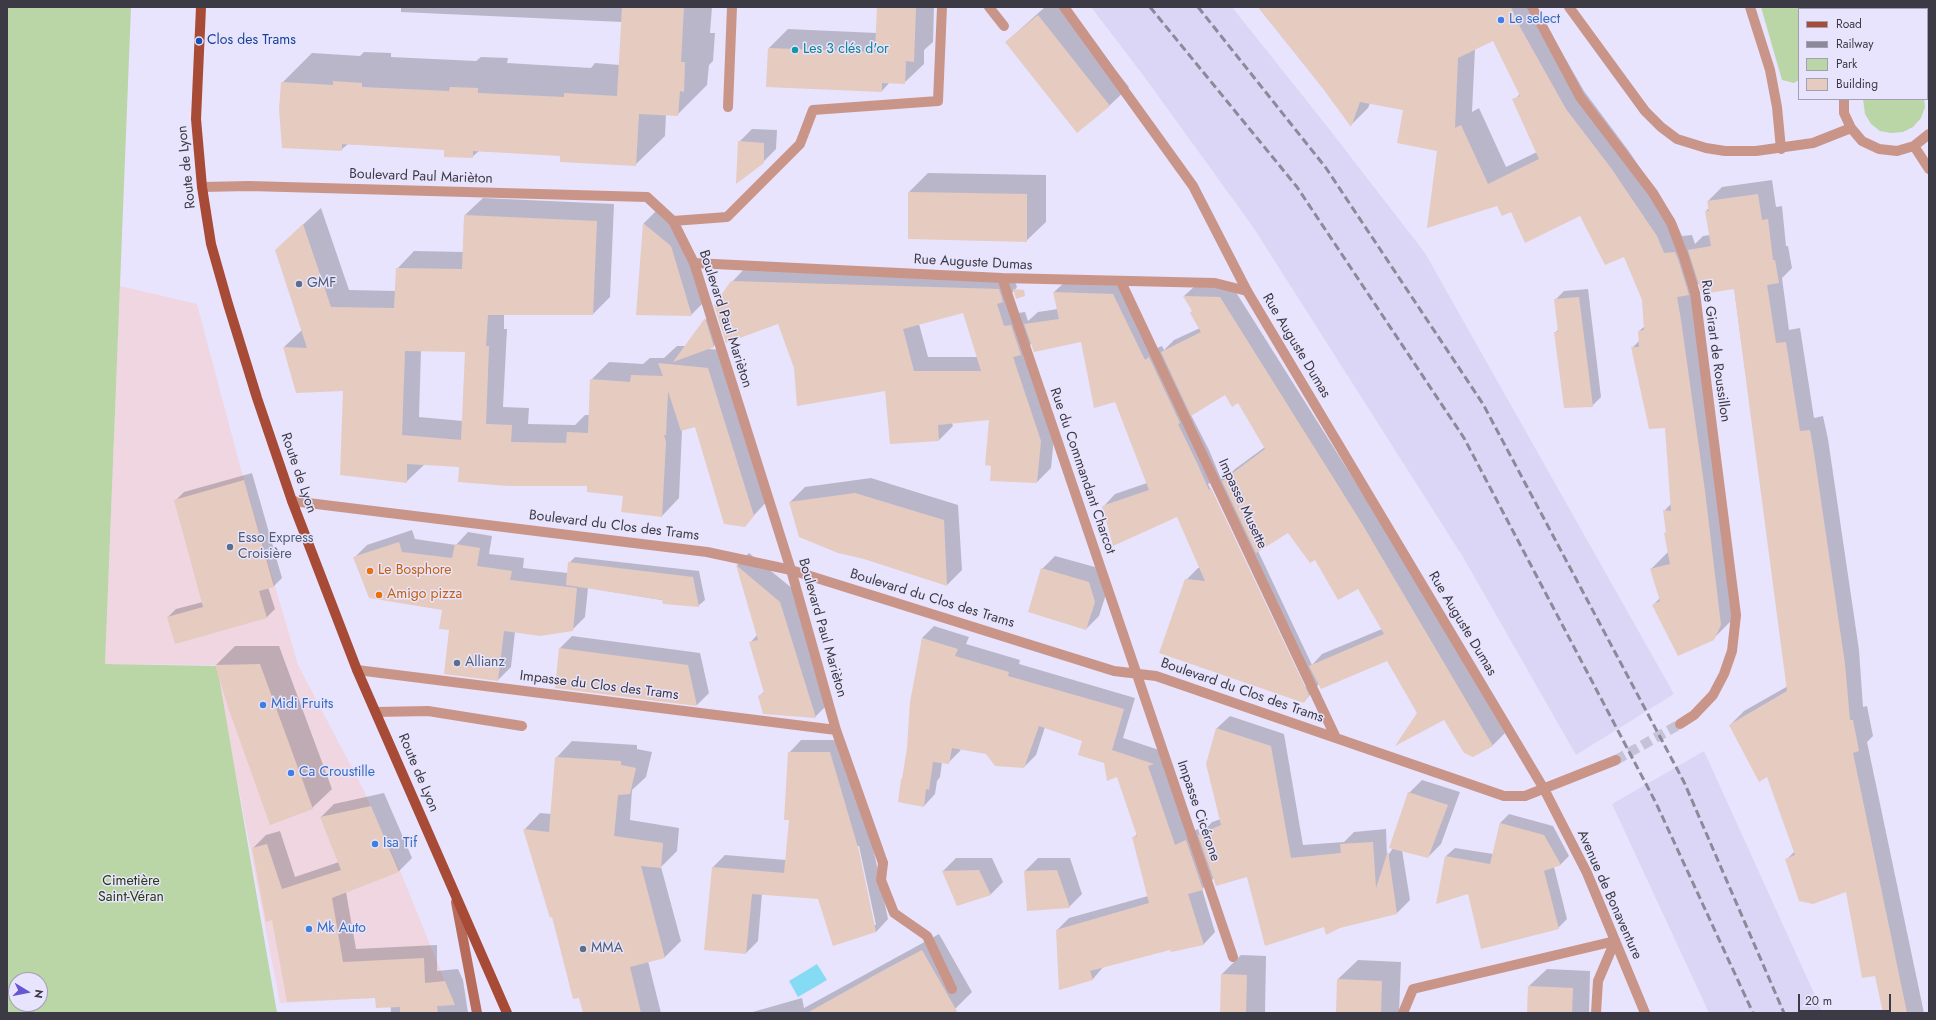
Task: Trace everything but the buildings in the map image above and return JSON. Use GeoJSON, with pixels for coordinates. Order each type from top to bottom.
{"type":"FeatureCollection","features":[{"type":"Feature","properties":{"kind":"main road","name":"Route de Lyon"},"geometry":{"type":"LineString","coordinates":[[201,7],[196,119],[202,187],[211,244],[257,398],[292,501],[357,670],[507,1013]]}},
{"type":"Feature","properties":{"kind":"main road"},"geometry":{"type":"LineString","coordinates":[[454,892],[477,1013]]}},
{"type":"Feature","properties":{"kind":"street"},"geometry":{"type":"LineString","coordinates":[[728,107],[732,7]]}},
{"type":"Feature","properties":{"kind":"street"},"geometry":{"type":"LineString","coordinates":[[674,221],[727,216],[800,144],[813,110],[938,101],[942,7]]}},
{"type":"Feature","properties":{"kind":"street"},"geometry":{"type":"LineString","coordinates":[[989,7],[1004,26]]}},
{"type":"Feature","properties":{"kind":"street"},"geometry":{"type":"LineString","coordinates":[[1064,7],[1193,186],[1247,291]]}},
{"type":"Feature","properties":{"kind":"street","name":"Rue Girart de Roussillon"},"geometry":{"type":"LineString","coordinates":[[1532,7],[1580,97],[1653,193],[1670,223],[1684,257],[1695,293],[1736,615],[1732,651],[1724,674],[1713,695],[1694,715],[1680,724]]}},
{"type":"Feature","properties":{"kind":"street"},"geometry":{"type":"LineString","coordinates":[[1569,7],[1645,111],[1661,127],[1677,139],[1706,148],[1725,151],[1781,149],[1812,143],[1851,128]]}},
{"type":"Feature","properties":{"kind":"street"},"geometry":{"type":"LineString","coordinates":[[1750,7],[1770,70],[1777,107],[1781,149]]}},
{"type":"Feature","properties":{"kind":"street"},"geometry":{"type":"LineString","coordinates":[[1844,100],[1844,113],[1851,128],[1862,142],[1879,149],[1897,151],[1914,146],[1929,134]]}},
{"type":"Feature","properties":{"kind":"street"},"geometry":{"type":"LineString","coordinates":[[1914,146],[1929,169]]}},
{"type":"Feature","properties":{"kind":"street","name":"Boulevard Paul Marièton"},"geometry":{"type":"LineString","coordinates":[[202,187],[249,186],[647,197],[674,221],[694,263],[791,570],[836,730],[883,863],[881,880],[894,914],[927,936],[952,989]]}},
{"type":"Feature","properties":{"kind":"street","name":"Rue Auguste Dumas"},"geometry":{"type":"LineString","coordinates":[[694,263],[1002,278],[1121,282],[1215,283],[1247,291],[1544,789]]}},
{"type":"Feature","properties":{"kind":"street","name":"Rue du Commandant Charcot"},"geometry":{"type":"LineString","coordinates":[[1002,278],[1136,673]]}},
{"type":"Feature","properties":{"kind":"street","name":"Impasse Musette"},"geometry":{"type":"LineString","coordinates":[[1121,282],[1336,738]]}},
{"type":"Feature","properties":{"kind":"street","name":"Boulevard du Clos des Trams"},"geometry":{"type":"LineString","coordinates":[[292,501],[707,552],[791,570],[1114,671],[1156,676],[1504,796],[1525,796],[1544,789]]}},
{"type":"Feature","properties":{"kind":"street","name":"Impasse du Clos des Trams"},"geometry":{"type":"LineString","coordinates":[[357,670],[836,730]]}},
{"type":"Feature","properties":{"kind":"street","name":"Impasse Cicérone"},"geometry":{"type":"LineString","coordinates":[[1136,673],[1233,957]]}},
{"type":"Feature","properties":{"kind":"street"},"geometry":{"type":"LineString","coordinates":[[376,712],[428,711],[522,726]]}},
{"type":"Feature","properties":{"kind":"street"},"geometry":{"type":"LineString","coordinates":[[1544,789],[1616,760]]}},
{"type":"Feature","properties":{"kind":"street","name":"Avenue de Bonaventure"},"geometry":{"type":"LineString","coordinates":[[1544,789],[1587,873],[1645,1013]]}},
{"type":"Feature","properties":{"kind":"street"},"geometry":{"type":"LineString","coordinates":[[1403,1013],[1413,989],[1615,941]]}},
{"type":"Feature","properties":{"kind":"street"},"geometry":{"type":"LineString","coordinates":[[1596,1013],[1598,981],[1615,941]]}},
{"type":"Feature","properties":{"kind":"shaded area"},"geometry":{"type":"Polygon","coordinates":[[[1091,7],[1232,7],[1425,253],[1674,694],[1576,755],[1463,557],[1253,227],[1143,75],[1091,7]]]}},
{"type":"Feature","properties":{"kind":"shaded area"},"geometry":{"type":"Polygon","coordinates":[[[120,286],[197,304],[239,462],[298,665],[363,789],[401,873],[450,994],[280,1003],[215,665],[105,664],[120,286]]]}},
{"type":"Feature","properties":{"kind":"shaded area"},"geometry":{"type":"Polygon","coordinates":[[[1704,751],[1822,1013],[1709,1013],[1612,804],[1704,751]]]}},
{"type":"Feature","properties":{"kind":"green space","name":"Cimetière Saint-Véran"},"geometry":{"type":"Polygon","coordinates":[[[7,7],[131,7],[105,664],[217,666],[277,1013],[7,1013],[7,7]]]}},
{"type":"Feature","properties":{"kind":"green space"},"geometry":{"type":"Polygon","coordinates":[[[1761,7],[1819,7],[1798,8],[1798,81],[1794,83],[1782,80],[1761,7]]]}},
{"type":"Feature","properties":{"kind":"green space"},"geometry":{"type":"Polygon","coordinates":[[[1863,100],[1924,100],[1925,107],[1921,118],[1913,127],[1903,132],[1891,133],[1880,131],[1871,124],[1865,114],[1863,100]]]}},
{"type":"Feature","properties":{"kind":"water"},"geometry":{"type":"Polygon","coordinates":[[[817,964],[827,980],[798,997],[789,981],[817,964]]]}},
{"type":"Feature","properties":{"kind":"tunnel"},"geometry":{"type":"LineString","coordinates":[[1616,760],[1680,724]]}},
{"type":"Feature","properties":{"kind":"railway"},"geometry":{"type":"LineString","coordinates":[[1150,7],[1297,187],[1464,438],[1656,803],[1753,1013]]}},
{"type":"Feature","properties":{"kind":"railway"},"geometry":{"type":"LineString","coordinates":[[1198,7],[1326,168],[1483,404],[1684,782],[1784,1013]]}},
{"type":"Feature","properties":{"kind":"place","name":"Le select"},"geometry":{"type":"Point","coordinates":[1501,20]}},
{"type":"Feature","properties":{"kind":"place","name":"Clos des Trams"},"geometry":{"type":"Point","coordinates":[199,41]}},
{"type":"Feature","properties":{"kind":"place","name":"Les 3 clés d'or"},"geometry":{"type":"Point","coordinates":[795,50]}},
{"type":"Feature","properties":{"kind":"place","name":"GMF"},"geometry":{"type":"Point","coordinates":[299,284]}},
{"type":"Feature","properties":{"kind":"place","name":"Esso Express Croisière"},"geometry":{"type":"Point","coordinates":[230,547]}},
{"type":"Feature","properties":{"kind":"place","name":"Le Bosphore"},"geometry":{"type":"Point","coordinates":[370,571]}},
{"type":"Feature","properties":{"kind":"place","name":"Amigo pizza"},"geometry":{"type":"Point","coordinates":[379,595]}},
{"type":"Feature","properties":{"kind":"place","name":"Allianz"},"geometry":{"type":"Point","coordinates":[457,663]}},
{"type":"Feature","properties":{"kind":"place","name":"Midi Fruits"},"geometry":{"type":"Point","coordinates":[263,705]}},
{"type":"Feature","properties":{"kind":"place","name":"Ca Croustille"},"geometry":{"type":"Point","coordinates":[291,773]}},
{"type":"Feature","properties":{"kind":"place","name":"Isa Tif"},"geometry":{"type":"Point","coordinates":[375,844]}},
{"type":"Feature","properties":{"kind":"place","name":"Mk Auto"},"geometry":{"type":"Point","coordinates":[309,929]}},
{"type":"Feature","properties":{"kind":"place","name":"MMA"},"geometry":{"type":"Point","coordinates":[583,949]}}]}
